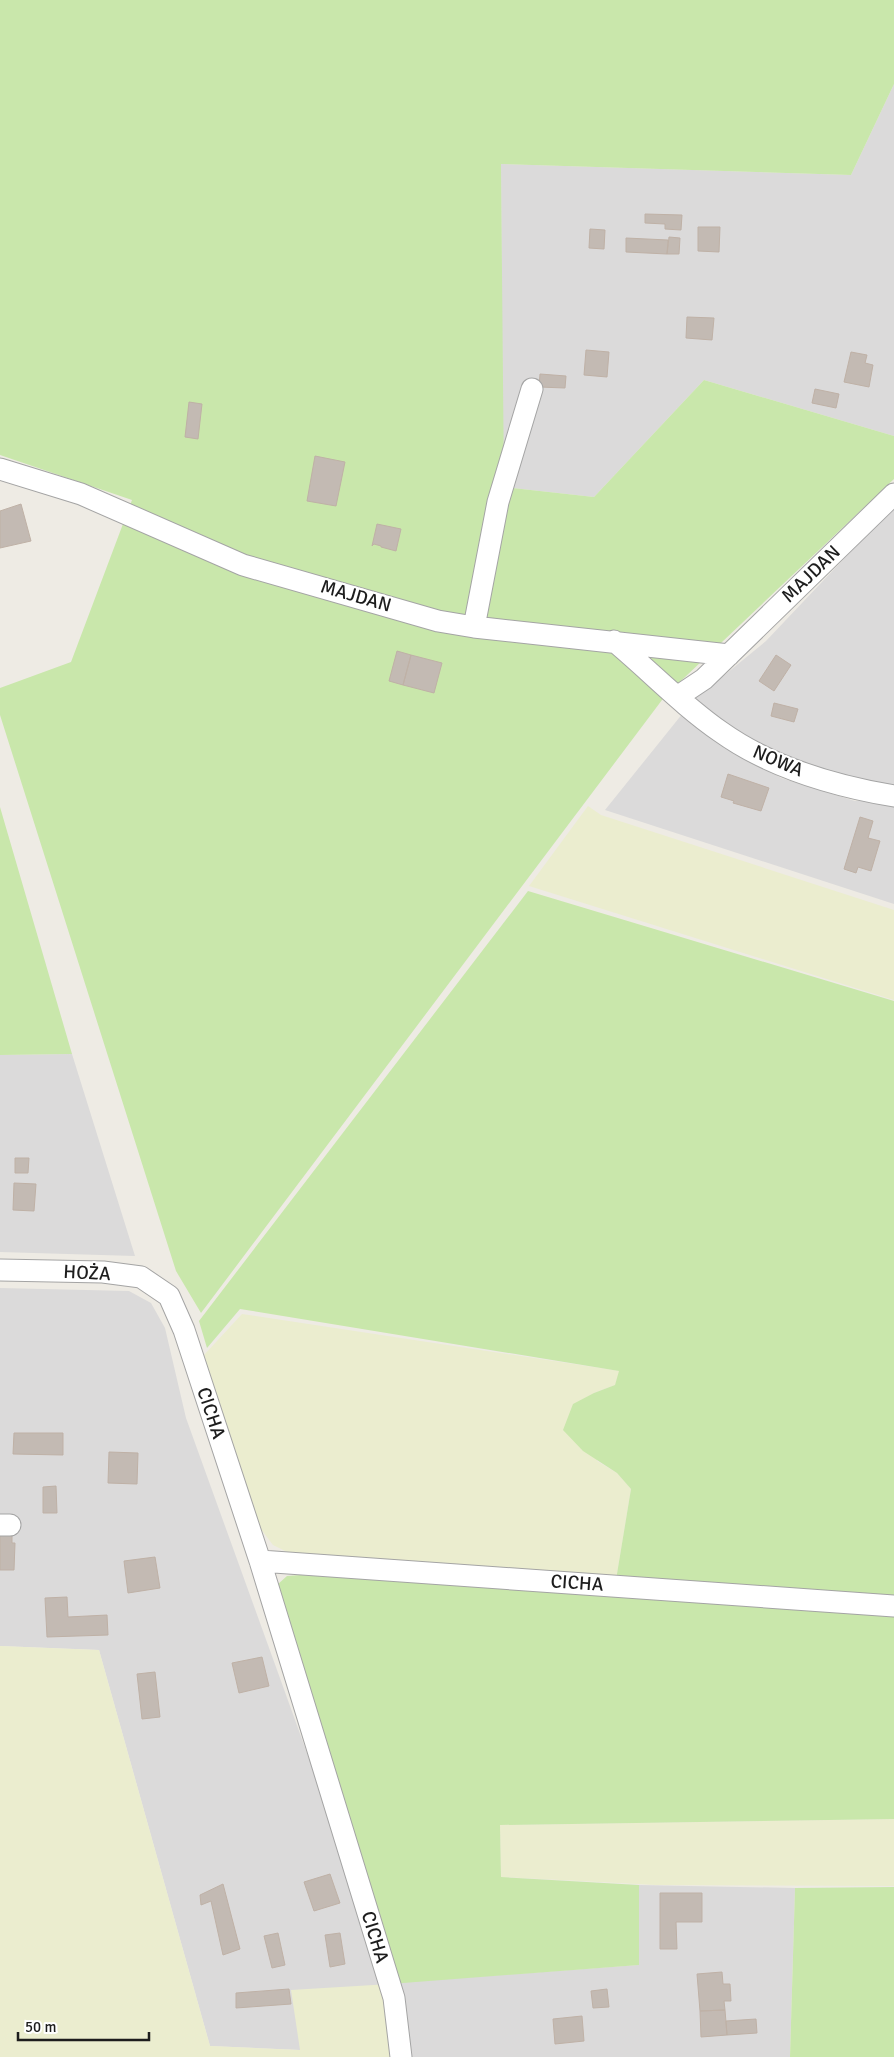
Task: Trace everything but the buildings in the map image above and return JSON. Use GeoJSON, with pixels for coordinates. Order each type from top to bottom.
{"type":"FeatureCollection","features":[{"type":"Feature","properties":{"kind":"street"},"geometry":{"type":"LineString","coordinates":[[474,627],[498,502],[532,389]]}},
{"type":"Feature","properties":{"kind":"street","name":"MAJDAN"},"geometry":{"type":"LineString","coordinates":[[0,469],[81,494],[243,565],[438,620],[474,627],[729,655]]}},
{"type":"Feature","properties":{"kind":"street","name":"MAJDAN"},"geometry":{"type":"LineString","coordinates":[[677,696],[704,679],[894,494]]}},
{"type":"Feature","properties":{"kind":"street","name":"NOWA"},"geometry":{"type":"LineString","coordinates":[[614,641],[722,733],[756,753],[811,775],[894,796]]}},
{"type":"Feature","properties":{"kind":"street","name":"HOŻA"},"geometry":{"type":"LineString","coordinates":[[0,1270],[103,1272],[142,1277],[169,1296]]}},
{"type":"Feature","properties":{"kind":"street","name":"CICHA"},"geometry":{"type":"LineString","coordinates":[[169,1296],[184,1330],[260,1561],[394,1998],[401,2057]]}},
{"type":"Feature","properties":{"kind":"street","name":"CICHA"},"geometry":{"type":"LineString","coordinates":[[260,1561],[894,1606]]}},
{"type":"Feature","properties":{"kind":"shaded area"},"geometry":{"type":"Polygon","coordinates":[[[894,84],[894,436],[704,380],[594,497],[503,487],[501,164],[851,175],[894,84]]]}},
{"type":"Feature","properties":{"kind":"shaded area"},"geometry":{"type":"Polygon","coordinates":[[[894,506],[894,791],[764,757],[686,700],[710,687],[766,641],[894,506]]]}},
{"type":"Feature","properties":{"kind":"shaded area"},"geometry":{"type":"Polygon","coordinates":[[[683,713],[736,751],[781,778],[855,801],[894,801],[894,904],[605,810],[683,713]]]}},
{"type":"Feature","properties":{"kind":"shaded area"},"geometry":{"type":"Polygon","coordinates":[[[72,1054],[135,1256],[0,1252],[0,1055],[72,1054]]]}},
{"type":"Feature","properties":{"kind":"shaded area"},"geometry":{"type":"Polygon","coordinates":[[[0,1288],[129,1291],[151,1303],[165,1328],[186,1418],[390,1983],[638,1965],[639,1885],[795,1888],[790,2057],[401,2057],[210,2046],[99,1650],[0,1646],[0,1288]]]}},
{"type":"Feature","properties":{"kind":"green space"},"geometry":{"type":"Polygon","coordinates":[[[0,0],[894,0],[894,84],[851,175],[501,164],[504,487],[594,497],[704,380],[894,436],[894,479],[665,696],[201,1313],[176,1271],[0,715],[0,688],[71,662],[132,500],[0,455],[0,0]]]}},
{"type":"Feature","properties":{"kind":"green space"},"geometry":{"type":"Polygon","coordinates":[[[588,806],[601,815],[894,910],[894,1000],[529,886],[588,806]]]}},
{"type":"Feature","properties":{"kind":"green space"},"geometry":{"type":"Polygon","coordinates":[[[0,807],[72,1054],[0,1055],[0,807]]]}},
{"type":"Feature","properties":{"kind":"green space"},"geometry":{"type":"Polygon","coordinates":[[[528,891],[894,1001],[894,1606],[615,1586],[631,1489],[617,1473],[583,1451],[563,1430],[573,1404],[615,1385],[619,1371],[240,1309],[207,1348],[199,1321],[528,891]]]}},
{"type":"Feature","properties":{"kind":"green space"},"geometry":{"type":"Polygon","coordinates":[[[242,1314],[620,1371],[615,1385],[594,1393],[597,1461],[617,1473],[631,1489],[615,1586],[293,1555],[273,1545],[257,1524],[204,1355],[242,1314]]]}},
{"type":"Feature","properties":{"kind":"green space"},"geometry":{"type":"Polygon","coordinates":[[[300,1575],[894,1608],[894,1819],[500,1825],[501,1877],[639,1885],[639,1965],[390,1984],[277,1585],[287,1576],[300,1575]]]}},
{"type":"Feature","properties":{"kind":"green space"},"geometry":{"type":"Polygon","coordinates":[[[0,1646],[99,1650],[210,2046],[300,2050],[291,1990],[390,1984],[401,2057],[0,2057],[0,1646]]]}},
{"type":"Feature","properties":{"kind":"green space"},"geometry":{"type":"Polygon","coordinates":[[[894,1819],[894,1886],[656,1885],[501,1877],[500,1825],[894,1819]]]}},
{"type":"Feature","properties":{"kind":"green space"},"geometry":{"type":"Polygon","coordinates":[[[894,1887],[894,2057],[790,2057],[795,1888],[894,1887]]]}}]}
